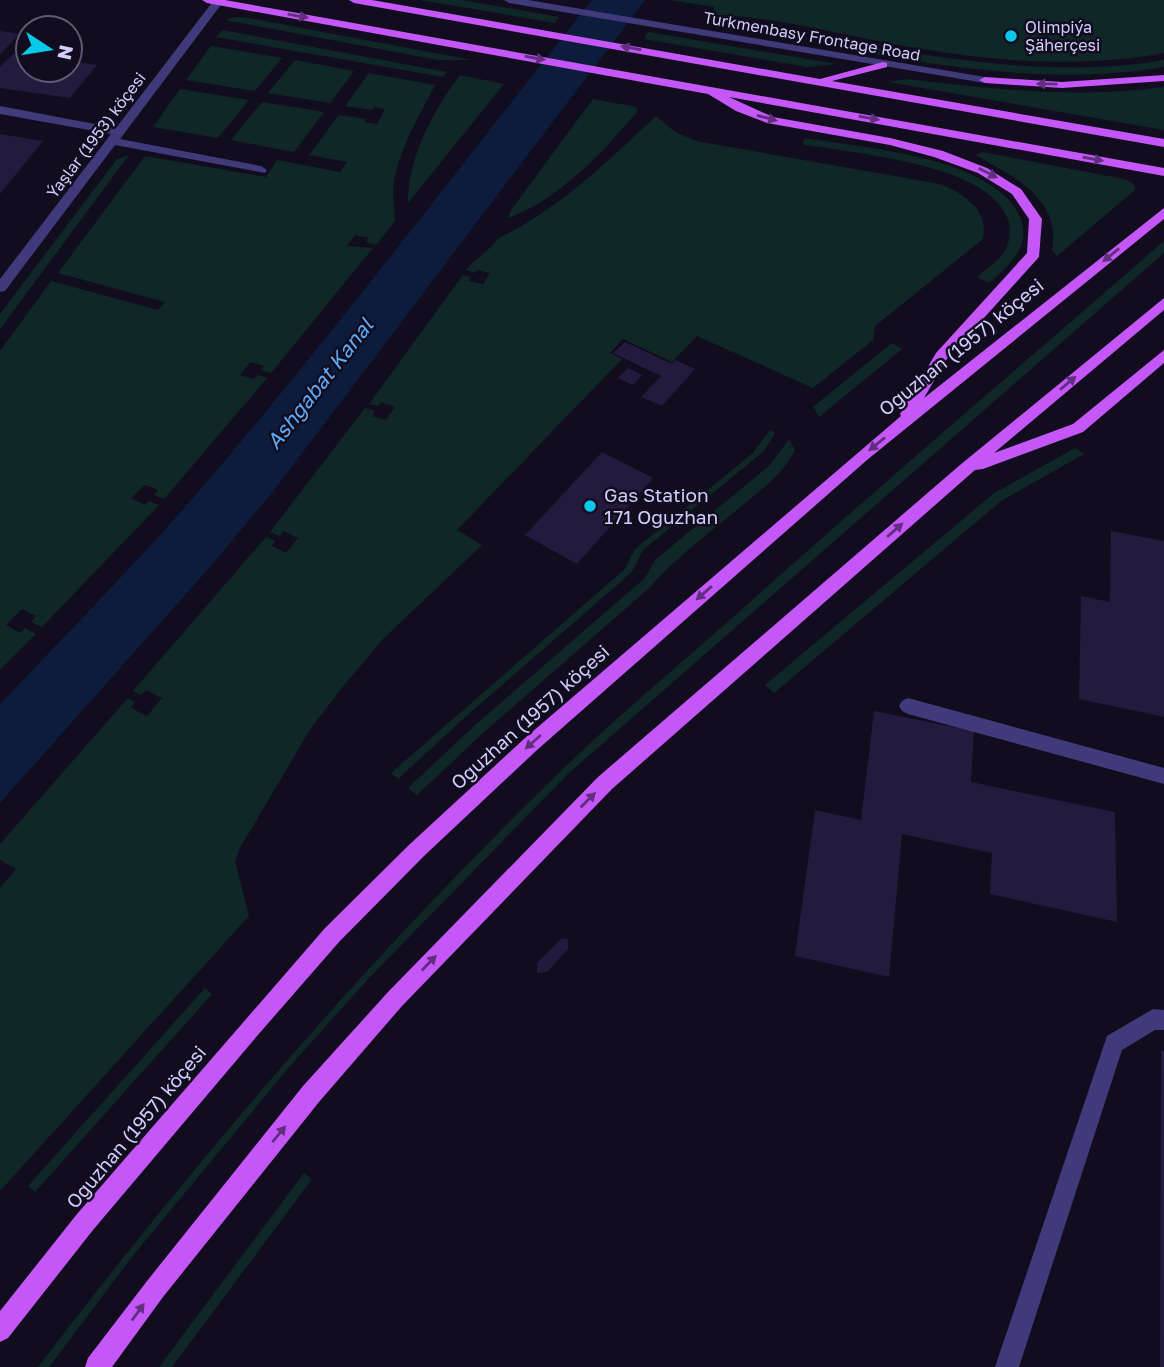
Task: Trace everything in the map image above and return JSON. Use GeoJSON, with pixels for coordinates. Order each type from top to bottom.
{"type":"FeatureCollection","features":[{"type":"Feature","properties":{"kind":"main road"},"geometry":{"type":"LineString","coordinates":[[354,0],[1164,143]]}},
{"type":"Feature","properties":{"kind":"main road"},"geometry":{"type":"LineString","coordinates":[[212,1],[1164,172]]}},
{"type":"Feature","properties":{"kind":"main road"},"geometry":{"type":"LineString","coordinates":[[818,81],[883,65]]}},
{"type":"Feature","properties":{"kind":"main road"},"geometry":{"type":"LineString","coordinates":[[985,80],[1062,85],[1164,78]]}},
{"type":"Feature","properties":{"kind":"main road"},"geometry":{"type":"LineString","coordinates":[[707,88],[731,106],[770,120],[953,158],[1000,179],[1028,204],[1037,225],[1034,254],[941,357],[900,425]]}},
{"type":"Feature","properties":{"kind":"main road","name":"Oguzhan (1957) köçesi"},"geometry":{"type":"LineString","coordinates":[[0,1330],[85,1222],[250,1029],[332,935],[407,859],[541,735],[900,425],[1164,212]]}},
{"type":"Feature","properties":{"kind":"main road"},"geometry":{"type":"LineString","coordinates":[[97,1367],[155,1289],[311,1094],[395,999],[605,783],[965,469],[1164,303]]}},
{"type":"Feature","properties":{"kind":"main road"},"geometry":{"type":"LineString","coordinates":[[965,469],[1078,428],[1164,355]]}},
{"type":"Feature","properties":{"kind":"street","name":"Turkmenbasy Frontage Road"},"geometry":{"type":"LineString","coordinates":[[509,0],[883,65],[985,80]]}},
{"type":"Feature","properties":{"kind":"street","name":"Ýaşlar (1953) köçesi"},"geometry":{"type":"LineString","coordinates":[[0,288],[115,136],[212,1]]}},
{"type":"Feature","properties":{"kind":"street"},"geometry":{"type":"LineString","coordinates":[[0,110],[261,170]]}},
{"type":"Feature","properties":{"kind":"street"},"geometry":{"type":"LineString","coordinates":[[908,706],[1164,776]]}},
{"type":"Feature","properties":{"kind":"street"},"geometry":{"type":"LineString","coordinates":[[1007,1367],[1114,1042],[1153,1020],[1164,1020]]}},
{"type":"Feature","properties":{"kind":"green space"},"geometry":{"type":"Polygon","coordinates":[[[420,0],[462,0],[559,17],[555,23],[420,0]]]}},
{"type":"Feature","properties":{"kind":"green space","name":"Olimpiýa Şäherçesi"},"geometry":{"type":"Polygon","coordinates":[[[669,0],[1164,0],[1164,53],[1094,61],[988,58],[779,22],[715,15],[714,7],[669,0]]]}},
{"type":"Feature","properties":{"kind":"green space"},"geometry":{"type":"Polygon","coordinates":[[[235,17],[472,60],[438,60],[225,20],[235,17]]]}},
{"type":"Feature","properties":{"kind":"green space"},"geometry":{"type":"Polygon","coordinates":[[[222,30],[447,72],[443,77],[216,37],[222,30]]]}},
{"type":"Feature","properties":{"kind":"green space"},"geometry":{"type":"Polygon","coordinates":[[[648,32],[837,64],[807,67],[644,39],[648,32]]]}},
{"type":"Feature","properties":{"kind":"green space"},"geometry":{"type":"Polygon","coordinates":[[[851,43],[1007,65],[1085,67],[1164,60],[1164,67],[1085,74],[1006,72],[849,50],[851,43]]]}},
{"type":"Feature","properties":{"kind":"green space"},"geometry":{"type":"Polygon","coordinates":[[[211,46],[282,58],[255,91],[186,80],[211,46]]]}},
{"type":"Feature","properties":{"kind":"green space"},"geometry":{"type":"Polygon","coordinates":[[[295,60],[354,71],[330,103],[268,93],[295,60]]]}},
{"type":"Feature","properties":{"kind":"green space"},"geometry":{"type":"Polygon","coordinates":[[[369,73],[435,85],[408,137],[398,164],[393,193],[395,221],[376,245],[366,242],[368,238],[355,235],[347,246],[373,248],[271,373],[261,370],[264,366],[250,362],[240,375],[254,379],[258,375],[267,378],[164,499],[154,495],[158,490],[145,485],[131,498],[145,505],[149,501],[159,505],[42,627],[31,622],[36,616],[22,609],[6,625],[20,633],[25,628],[36,634],[0,670],[0,351],[51,281],[158,310],[165,302],[58,273],[145,156],[266,177],[277,160],[340,172],[347,162],[309,155],[339,115],[366,119],[365,122],[377,124],[385,109],[345,106],[369,73]]]}},
{"type":"Feature","properties":{"kind":"green space"},"geometry":{"type":"Polygon","coordinates":[[[460,75],[504,84],[408,203],[417,152],[432,119],[460,75]]]}},
{"type":"Feature","properties":{"kind":"green space"},"geometry":{"type":"Polygon","coordinates":[[[906,79],[1003,89],[1066,92],[1131,91],[1164,87],[1164,130],[888,82],[906,79]]]}},
{"type":"Feature","properties":{"kind":"green space"},"geometry":{"type":"Polygon","coordinates":[[[180,89],[249,100],[218,138],[153,127],[180,89]]]}},
{"type":"Feature","properties":{"kind":"green space"},"geometry":{"type":"Polygon","coordinates":[[[593,99],[637,107],[637,112],[595,158],[562,187],[527,210],[508,218],[511,210],[593,99]]]}},
{"type":"Feature","properties":{"kind":"green space"},"geometry":{"type":"Polygon","coordinates":[[[262,102],[324,112],[294,152],[231,140],[262,102]]]}},
{"type":"Feature","properties":{"kind":"green space"},"geometry":{"type":"Polygon","coordinates":[[[656,116],[675,132],[696,141],[940,184],[973,204],[982,219],[983,239],[875,326],[873,340],[813,388],[697,336],[672,362],[623,339],[610,353],[622,359],[457,530],[482,545],[384,638],[311,728],[240,848],[235,861],[249,916],[0,1191],[0,888],[16,869],[0,860],[0,844],[128,698],[135,702],[131,708],[147,716],[162,698],[146,690],[141,695],[133,691],[266,537],[275,541],[272,546],[286,553],[298,538],[284,531],[280,536],[270,532],[365,408],[375,411],[372,416],[386,420],[395,407],[381,402],[378,406],[369,404],[463,275],[471,277],[469,281],[483,284],[490,273],[466,270],[497,239],[541,214],[581,184],[656,116]]]}},
{"type":"Feature","properties":{"kind":"green space"},"geometry":{"type":"Polygon","coordinates":[[[805,138],[921,158],[951,166],[979,178],[1001,192],[1017,211],[1023,233],[1018,252],[989,283],[977,277],[999,258],[1008,244],[1008,219],[995,200],[974,185],[948,173],[885,157],[802,144],[805,138]]]}},
{"type":"Feature","properties":{"kind":"green space"},"geometry":{"type":"Polygon","coordinates":[[[982,152],[1124,179],[1136,189],[1057,256],[1052,250],[1050,216],[1042,203],[1019,181],[976,155],[982,152]]]}},
{"type":"Feature","properties":{"kind":"green space"},"geometry":{"type":"Polygon","coordinates":[[[129,155],[0,329],[0,314],[117,159],[129,155]]]}},
{"type":"Feature","properties":{"kind":"green space"},"geometry":{"type":"Polygon","coordinates":[[[1164,241],[1164,253],[569,773],[368,979],[291,1065],[135,1253],[49,1367],[38,1367],[161,1211],[289,1059],[422,912],[561,771],[887,481],[1164,241]]]}},
{"type":"Feature","properties":{"kind":"green space"},"geometry":{"type":"Polygon","coordinates":[[[892,343],[902,349],[819,417],[813,407],[892,343]]]}},
{"type":"Feature","properties":{"kind":"green space"},"geometry":{"type":"Polygon","coordinates":[[[770,430],[775,433],[764,451],[643,550],[632,572],[398,779],[391,773],[625,569],[635,549],[753,453],[770,430]]]}},
{"type":"Feature","properties":{"kind":"green space"},"geometry":{"type":"Polygon","coordinates":[[[789,439],[795,450],[770,482],[680,557],[648,589],[483,733],[417,795],[408,788],[474,726],[645,578],[655,560],[770,465],[789,439]]]}},
{"type":"Feature","properties":{"kind":"green space"},"geometry":{"type":"Polygon","coordinates":[[[1075,448],[1084,454],[1001,501],[774,693],[765,685],[993,494],[1075,448]]]}},
{"type":"Feature","properties":{"kind":"green space"},"geometry":{"type":"Polygon","coordinates":[[[205,988],[212,994],[35,1192],[28,1186],[205,988]]]}},
{"type":"Feature","properties":{"kind":"green space"},"geometry":{"type":"Polygon","coordinates":[[[304,1173],[312,1179],[172,1367],[159,1367],[304,1173]]]}},
{"type":"Feature","properties":{"kind":"water","name":"Ashgabat Kanal"},"geometry":{"type":"Polygon","coordinates":[[[592,0],[645,0],[275,489],[211,566],[0,803],[0,704],[137,560],[216,471],[359,296],[592,0]]]}},
{"type":"Feature","properties":{"kind":"building"},"geometry":{"type":"Polygon","coordinates":[[[0,31],[14,33],[14,40],[0,55],[0,31]]]}},
{"type":"Feature","properties":{"kind":"building"},"geometry":{"type":"Polygon","coordinates":[[[14,54],[14,84],[81,84],[70,98],[0,88],[0,67],[14,54]]]}},
{"type":"Feature","properties":{"kind":"building"},"geometry":{"type":"Polygon","coordinates":[[[84,63],[97,65],[84,81],[84,63]]]}},
{"type":"Feature","properties":{"kind":"building"},"geometry":{"type":"Polygon","coordinates":[[[0,134],[43,141],[0,194],[0,134]]]}},
{"type":"Feature","properties":{"kind":"building"},"geometry":{"type":"Polygon","coordinates":[[[625,342],[672,364],[675,360],[695,369],[662,406],[641,397],[661,376],[613,353],[625,342]]]}},
{"type":"Feature","properties":{"kind":"building"},"geometry":{"type":"Polygon","coordinates":[[[628,368],[642,375],[633,385],[618,378],[628,368]]]}},
{"type":"Feature","properties":{"kind":"building","name":"Gas Station 171 Oguzhan"},"geometry":{"type":"Polygon","coordinates":[[[602,452],[653,478],[577,564],[525,535],[602,452]]]}},
{"type":"Feature","properties":{"kind":"building"},"geometry":{"type":"Polygon","coordinates":[[[1111,531],[1164,541],[1164,717],[1079,699],[1081,596],[1110,602],[1111,531]]]}},
{"type":"Feature","properties":{"kind":"building"},"geometry":{"type":"Polygon","coordinates":[[[874,711],[974,731],[971,782],[1115,812],[1117,922],[990,894],[992,853],[902,834],[889,977],[795,956],[815,810],[861,820],[874,711]]]}},
{"type":"Feature","properties":{"kind":"building"},"geometry":{"type":"Polygon","coordinates":[[[562,938],[568,939],[568,949],[547,972],[537,973],[537,963],[562,938]]]}},
{"type":"Feature","properties":{"kind":"building"},"geometry":{"type":"Polygon","coordinates":[[[1161,1051],[1164,1051],[1164,1367],[1160,1367],[1161,1051]]]}},
{"type":"Feature","properties":{"kind":"place","name":"Olimpiýa Şäherçesi"},"geometry":{"type":"Point","coordinates":[1011,36]}},
{"type":"Feature","properties":{"kind":"place","name":"Gas Station 171 Oguzhan"},"geometry":{"type":"Point","coordinates":[590,506]}}]}
